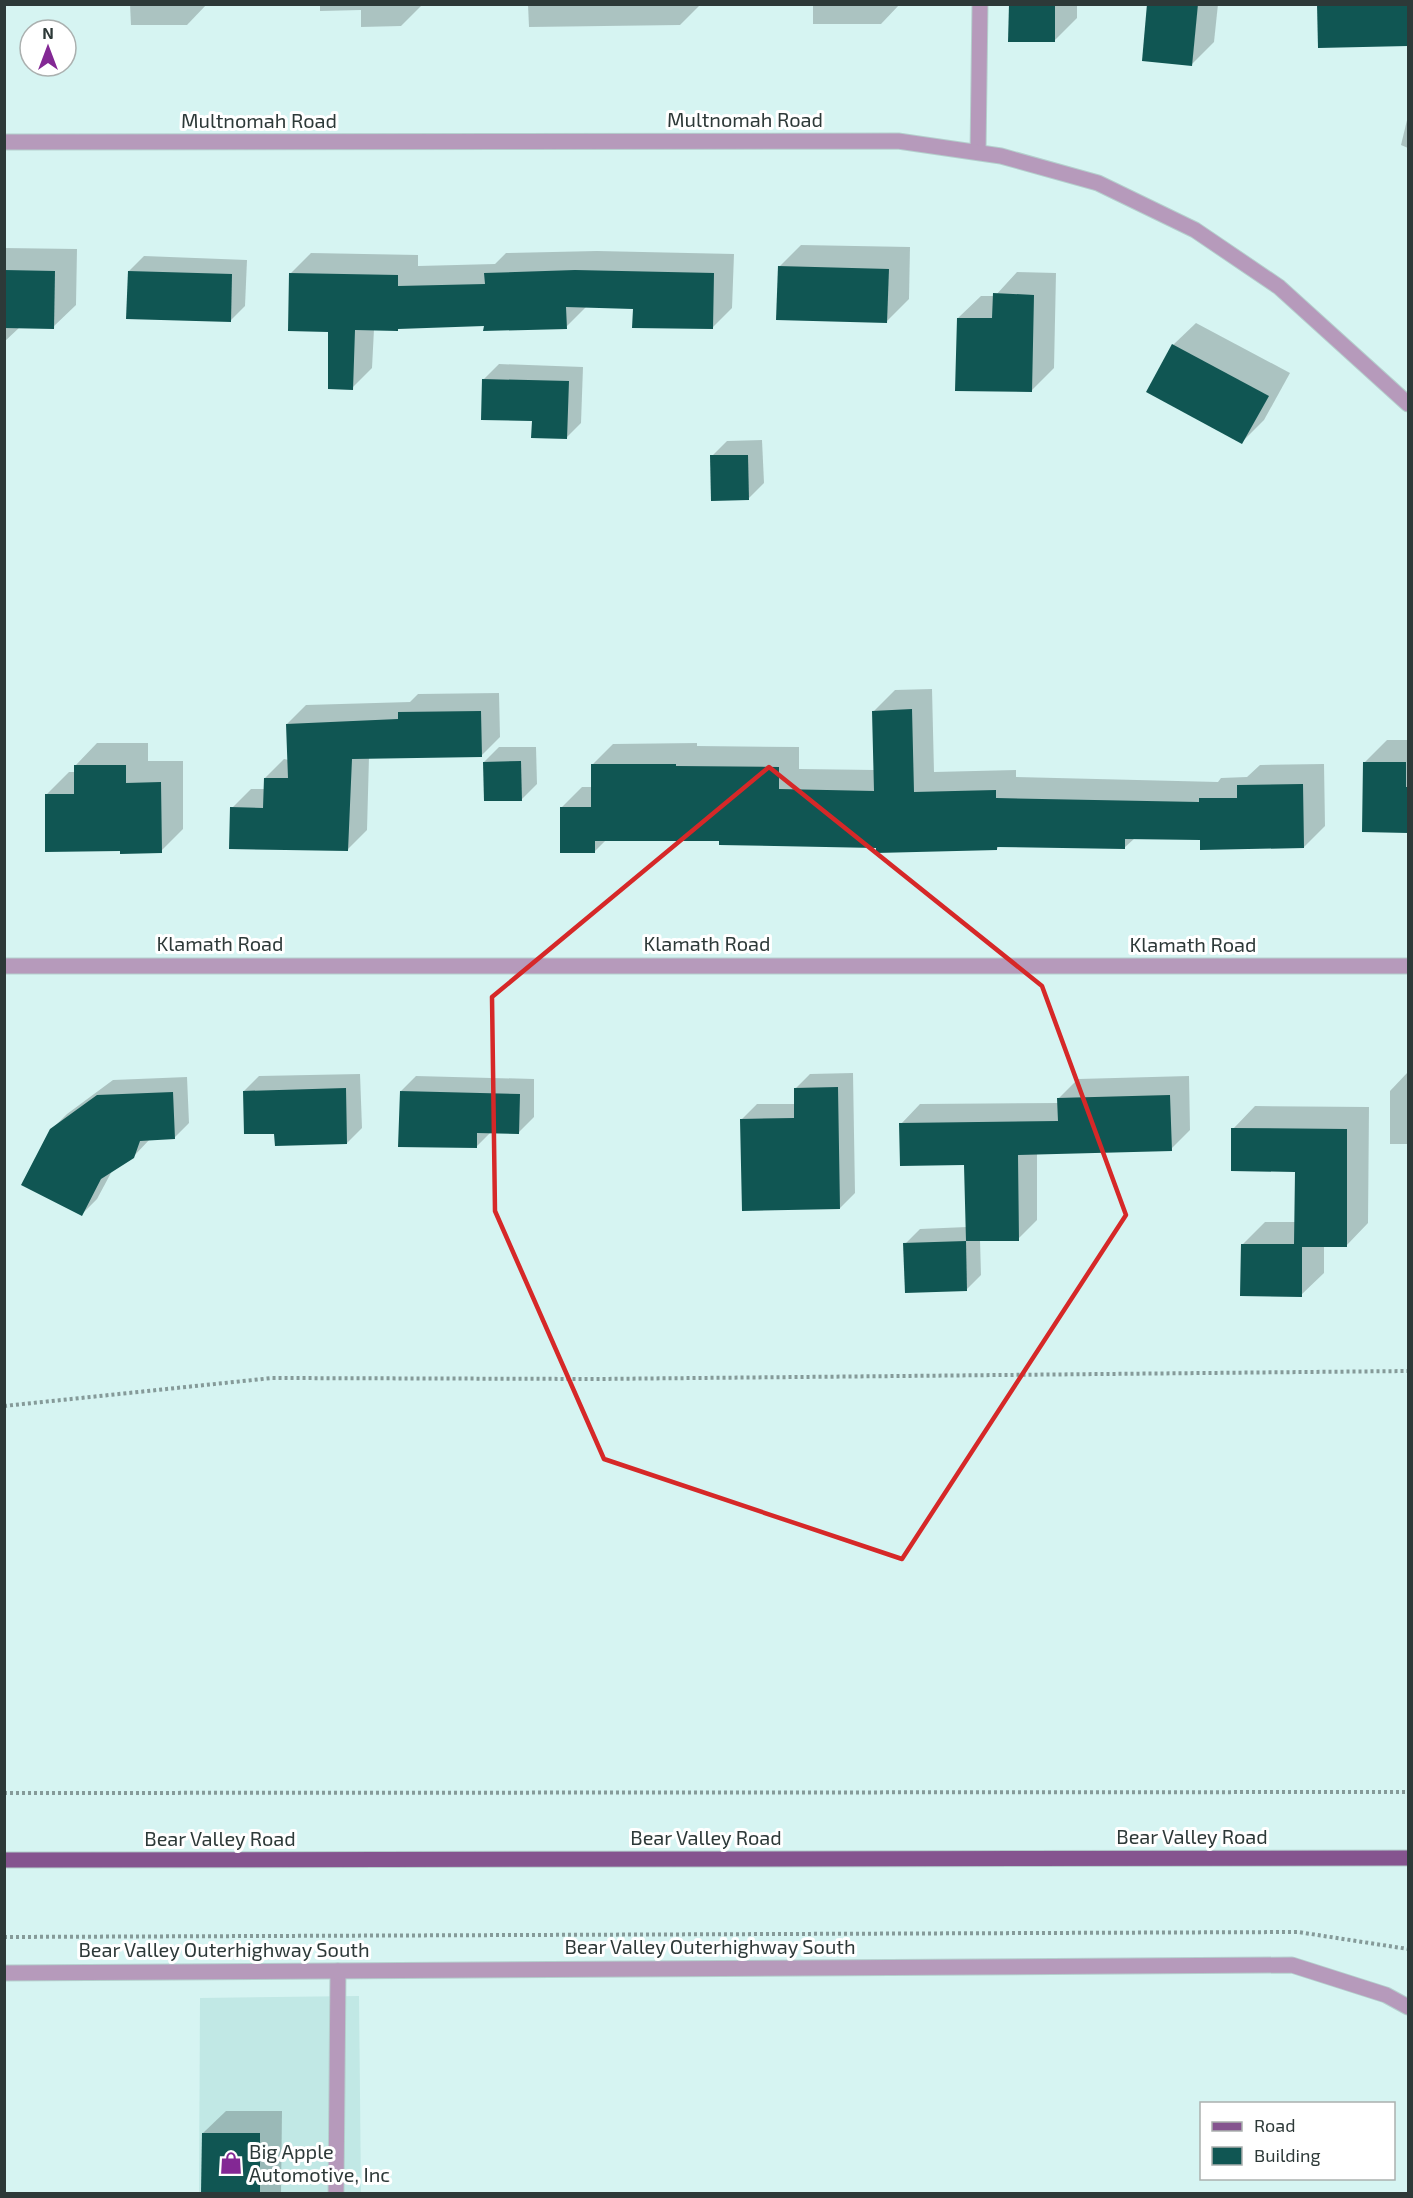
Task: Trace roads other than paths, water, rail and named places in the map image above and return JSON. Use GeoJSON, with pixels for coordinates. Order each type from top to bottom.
{"type":"FeatureCollection","features":[{"type":"Feature","properties":{"kind":"main road","name":"Bear Valley Road"},"geometry":{"type":"LineString","coordinates":[[4,1860],[1408,1858]]}},
{"type":"Feature","properties":{"kind":"street"},"geometry":{"type":"LineString","coordinates":[[978,152],[980,4]]}},
{"type":"Feature","properties":{"kind":"street","name":"Multnomah Road"},"geometry":{"type":"LineString","coordinates":[[4,142],[898,141],[1001,156],[1098,183],[1195,230],[1279,287],[1408,404]]}},
{"type":"Feature","properties":{"kind":"street","name":"Klamath Road"},"geometry":{"type":"LineString","coordinates":[[4,966],[1408,966]]}},
{"type":"Feature","properties":{"kind":"street","name":"Bear Valley Outerhighway South"},"geometry":{"type":"LineString","coordinates":[[4,1972],[1292,1965],[1386,1995],[1408,2007]]}},
{"type":"Feature","properties":{"kind":"street"},"geometry":{"type":"LineString","coordinates":[[336,2193],[338,1971]]}},
{"type":"Feature","properties":{"kind":"place","name":"Big Apple Automotive, Inc"},"geometry":{"type":"Point","coordinates":[231,2163]}}]}
